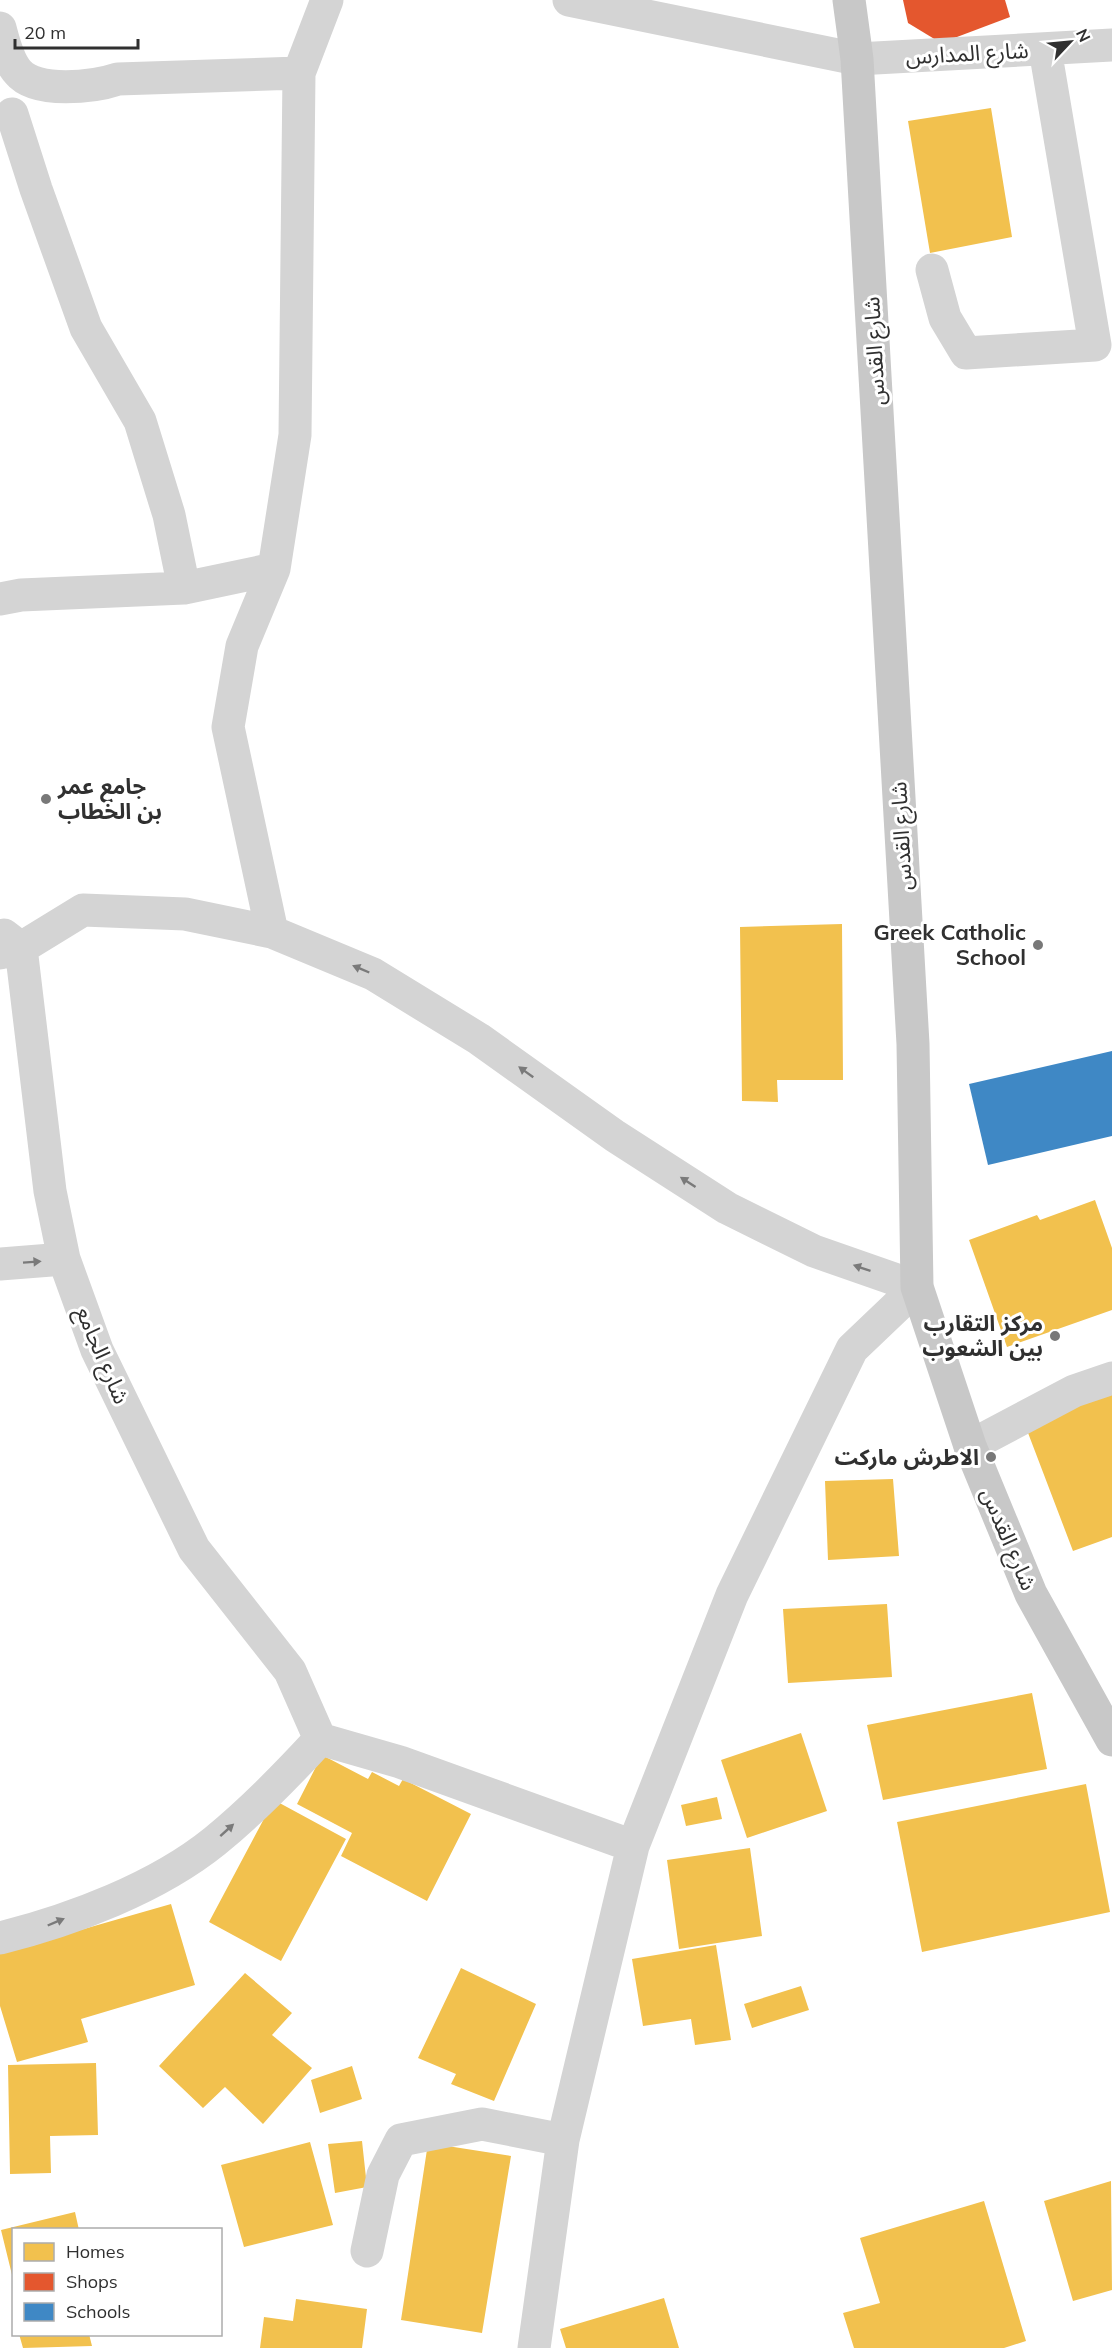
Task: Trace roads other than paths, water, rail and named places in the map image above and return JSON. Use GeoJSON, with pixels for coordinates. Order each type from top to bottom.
{"type":"FeatureCollection","features":[{"type":"Feature","properties":{"kind":"main road","name":"شارع القدس"},"geometry":{"type":"LineString","coordinates":[[849,0],[857,59],[913,1044],[917,1287],[970,1446],[1031,1594],[1112,1740]]}},
{"type":"Feature","properties":{"kind":"street"},"geometry":{"type":"LineString","coordinates":[[272,932],[228,727],[242,646],[274,569],[295,435],[299,74],[327,0]]}},
{"type":"Feature","properties":{"kind":"street","name":"شارع المدارس"},"geometry":{"type":"LineString","coordinates":[[569,0],[857,59],[1112,45]]}},
{"type":"Feature","properties":{"kind":"street"},"geometry":{"type":"LineString","coordinates":[[0,28],[6,51],[18,74],[49,87],[97,86],[118,79],[299,74]]}},
{"type":"Feature","properties":{"kind":"street"},"geometry":{"type":"LineString","coordinates":[[932,270],[945,318],[966,353],[1095,345],[1044,49]]}},
{"type":"Feature","properties":{"kind":"street"},"geometry":{"type":"LineString","coordinates":[[49,87],[6,117],[86,328],[140,421],[169,515],[183,588]]}},
{"type":"Feature","properties":{"kind":"street"},"geometry":{"type":"LineString","coordinates":[[0,599],[21,595],[183,588],[274,569]]}},
{"type":"Feature","properties":{"kind":"street"},"geometry":{"type":"LineString","coordinates":[[7,944],[83,910],[185,914],[272,932],[373,974],[470,1033],[615,1136],[727,1208],[814,1251],[917,1287],[852,1349],[732,1595],[633,1846],[563,2140],[534,2348]]}},
{"type":"Feature","properties":{"kind":"street","name":"شارع الجامع"},"geometry":{"type":"LineString","coordinates":[[7,944],[63,1259],[97,1350],[194,1549],[290,1671],[320,1740]]}},
{"type":"Feature","properties":{"kind":"street"},"geometry":{"type":"LineString","coordinates":[[0,1264],[63,1259]]}},
{"type":"Feature","properties":{"kind":"street"},"geometry":{"type":"LineString","coordinates":[[970,1446],[1074,1391],[1112,1378]]}},
{"type":"Feature","properties":{"kind":"street"},"geometry":{"type":"LineString","coordinates":[[0,1938],[46,1926],[149,1883],[214,1842],[283,1779],[320,1740],[400,1762],[633,1846]]}},
{"type":"Feature","properties":{"kind":"street"},"geometry":{"type":"LineString","coordinates":[[367,2251],[383,2175],[401,2140],[482,2124],[563,2140]]}},
{"type":"Feature","properties":{"kind":"place","name":"جامع عمر بن الخطاب"},"geometry":{"type":"Point","coordinates":[46,799]}},
{"type":"Feature","properties":{"kind":"place","name":"Greek Catholic School"},"geometry":{"type":"Point","coordinates":[1038,945]}},
{"type":"Feature","properties":{"kind":"place","name":"مركز التقارب بين الشعوب"},"geometry":{"type":"Point","coordinates":[1055,1336]}},
{"type":"Feature","properties":{"kind":"place","name":"الاطرش ماركت"},"geometry":{"type":"Point","coordinates":[991,1457]}}]}
